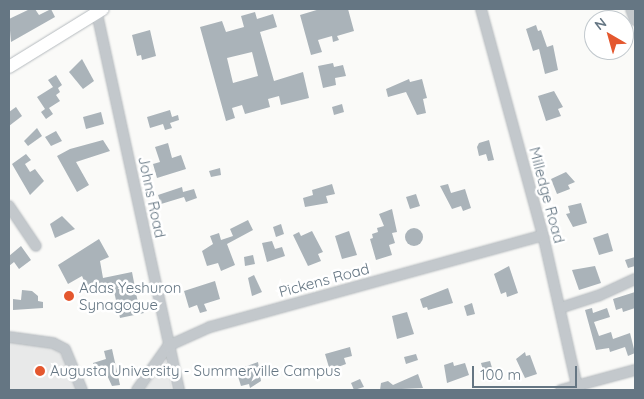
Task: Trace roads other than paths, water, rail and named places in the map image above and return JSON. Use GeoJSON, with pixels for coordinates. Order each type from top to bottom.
{"type":"FeatureCollection","features":[{"type":"Feature","properties":{"kind":"main road"},"geometry":{"type":"LineString","coordinates":[[9,67],[99,10]]}},
{"type":"Feature","properties":{"kind":"street","name":"Milledge Road"},"geometry":{"type":"LineString","coordinates":[[481,9],[543,236],[577,388]]}},
{"type":"Feature","properties":{"kind":"street"},"geometry":{"type":"LineString","coordinates":[[631,9],[635,20]]}},
{"type":"Feature","properties":{"kind":"street","name":"Johns Road"},"geometry":{"type":"LineString","coordinates":[[99,10],[168,346],[179,390]]}},
{"type":"Feature","properties":{"kind":"street"},"geometry":{"type":"LineString","coordinates":[[9,206],[36,246]]}},
{"type":"Feature","properties":{"kind":"street","name":"Pickens Road"},"geometry":{"type":"LineString","coordinates":[[168,346],[210,327],[543,236]]}},
{"type":"Feature","properties":{"kind":"street"},"geometry":{"type":"LineString","coordinates":[[560,308],[598,296],[635,279]]}},
{"type":"Feature","properties":{"kind":"street"},"geometry":{"type":"LineString","coordinates":[[9,337],[54,343],[65,349],[82,390]]}},
{"type":"Feature","properties":{"kind":"street"},"geometry":{"type":"LineString","coordinates":[[137,390],[168,346]]}},
{"type":"Feature","properties":{"kind":"street"},"geometry":{"type":"LineString","coordinates":[[561,390],[577,388],[635,370]]}},
{"type":"Feature","properties":{"kind":"place","name":"Adas Yeshuron Synagogue"},"geometry":{"type":"Point","coordinates":[69,296]}},
{"type":"Feature","properties":{"kind":"place","name":"Augusta University - Summerville Campus"},"geometry":{"type":"Point","coordinates":[40,371]}}]}
